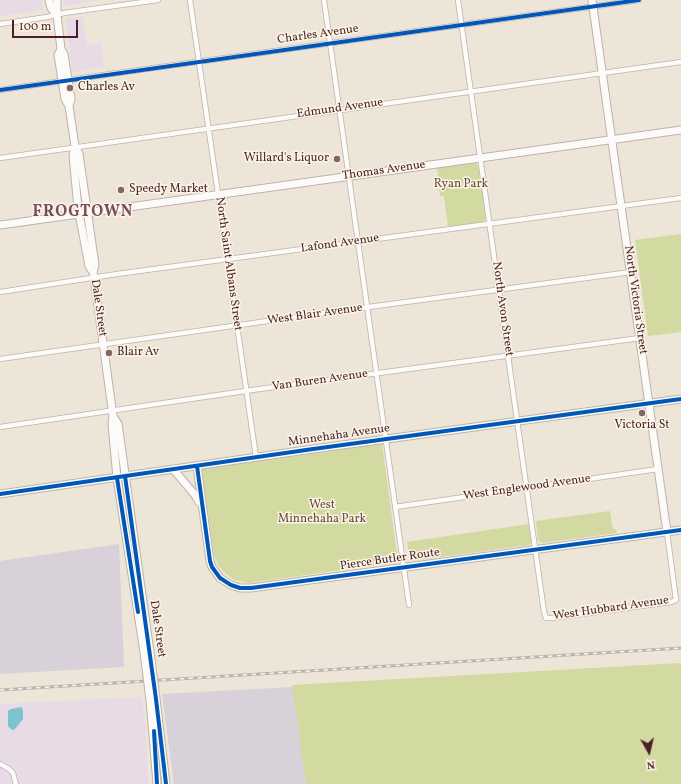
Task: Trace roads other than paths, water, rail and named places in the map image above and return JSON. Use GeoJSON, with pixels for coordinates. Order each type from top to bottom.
{"type":"FeatureCollection","features":[{"type":"Feature","properties":{"kind":"main road","name":"Dale Street"},"geometry":{"type":"LineString","coordinates":[[49,0],[51,8],[56,15]]}},
{"type":"Feature","properties":{"kind":"main road","name":"Dale Street"},"geometry":{"type":"LineString","coordinates":[[57,0],[56,15],[61,49],[58,55],[71,98],[69,106],[87,212],[94,265],[93,275],[113,413],[112,424],[117,478],[147,652]]}},
{"type":"Feature","properties":{"kind":"main road","name":"North Victoria Street"},"geometry":{"type":"LineString","coordinates":[[592,3],[667,532]]}},
{"type":"Feature","properties":{"kind":"main road","name":"Thomas Avenue"},"geometry":{"type":"LineString","coordinates":[[0,225],[681,130]]}},
{"type":"Feature","properties":{"kind":"main road","name":"Dale Street"},"geometry":{"type":"LineString","coordinates":[[75,146],[73,155],[79,213],[89,266],[93,275]]}},
{"type":"Feature","properties":{"kind":"main road","name":"Minnehaha Avenue"},"geometry":{"type":"LineString","coordinates":[[0,494],[256,457],[681,399]]}},
{"type":"Feature","properties":{"kind":"main road","name":"Dale Street"},"geometry":{"type":"LineString","coordinates":[[113,413],[118,424],[153,699],[166,784]]}},
{"type":"Feature","properties":{"kind":"main road","name":"Pierce Butler Route"},"geometry":{"type":"LineString","coordinates":[[197,466],[210,562],[216,574],[225,582],[235,587],[251,588],[681,530]]}},
{"type":"Feature","properties":{"kind":"main road"},"geometry":{"type":"LineString","coordinates":[[173,469],[195,495],[202,508]]}},
{"type":"Feature","properties":{"kind":"main road","name":"Dale Street"},"geometry":{"type":"LineString","coordinates":[[153,699],[157,784]]}},
{"type":"Feature","properties":{"kind":"street"},"geometry":{"type":"LineString","coordinates":[[0,24],[158,0]]}},
{"type":"Feature","properties":{"kind":"street","name":"North Saint Albans Street"},"geometry":{"type":"LineString","coordinates":[[190,0],[256,457]]}},
{"type":"Feature","properties":{"kind":"street"},"geometry":{"type":"LineString","coordinates":[[324,0],[409,605]]}},
{"type":"Feature","properties":{"kind":"street","name":"North Avon Street"},"geometry":{"type":"LineString","coordinates":[[458,0],[546,618]]}},
{"type":"Feature","properties":{"kind":"street","name":"Charles Avenue"},"geometry":{"type":"LineString","coordinates":[[0,90],[461,25],[592,3],[639,0]]}},
{"type":"Feature","properties":{"kind":"street","name":"Edmund Avenue"},"geometry":{"type":"LineString","coordinates":[[0,158],[75,146],[681,62]]}},
{"type":"Feature","properties":{"kind":"street","name":"Lafond Avenue"},"geometry":{"type":"LineString","coordinates":[[0,292],[93,275],[228,259],[681,198]]}},
{"type":"Feature","properties":{"kind":"street","name":"West Blair Avenue"},"geometry":{"type":"LineString","coordinates":[[0,359],[237,325],[631,272]]}},
{"type":"Feature","properties":{"kind":"street","name":"Van Buren Avenue"},"geometry":{"type":"LineString","coordinates":[[0,426],[113,413],[246,391],[640,338]]}},
{"type":"Feature","properties":{"kind":"street","name":"West Englewood Avenue"},"geometry":{"type":"LineString","coordinates":[[396,507],[658,469]]}},
{"type":"Feature","properties":{"kind":"street","name":"North Victoria Street"},"geometry":{"type":"LineString","coordinates":[[667,532],[676,600]]}},
{"type":"Feature","properties":{"kind":"street","name":"West Hubbard Avenue"},"geometry":{"type":"LineString","coordinates":[[546,618],[671,602],[676,600]]}},
{"type":"Feature","properties":{"kind":"street"},"geometry":{"type":"LineString","coordinates":[[0,764],[9,769],[15,778],[16,784]]}},
{"type":"Feature","properties":{"kind":"water"},"geometry":{"type":"Polygon","coordinates":[[[21,707],[23,710],[23,719],[15,729],[12,730],[8,726],[8,711],[21,707]]]}},
{"type":"Feature","properties":{"kind":"railway"},"geometry":{"type":"LineString","coordinates":[[0,690],[681,648]]}},
{"type":"Feature","properties":{"kind":"place","name":"Charles Av"},"geometry":{"type":"Point","coordinates":[70,88]}},
{"type":"Feature","properties":{"kind":"place","name":"Willard's Liquor"},"geometry":{"type":"Point","coordinates":[337,159]}},
{"type":"Feature","properties":{"kind":"place","name":"Speedy Market"},"geometry":{"type":"Point","coordinates":[121,190]}},
{"type":"Feature","properties":{"kind":"place","name":"Blair Av"},"geometry":{"type":"Point","coordinates":[109,353]}},
{"type":"Feature","properties":{"kind":"place","name":"Victoria St"},"geometry":{"type":"Point","coordinates":[642,413]}},
{"type":"Feature","properties":{"kind":"district","name":"FROGTOWN"},"geometry":{"type":"Point","coordinates":[83,213]}},
{"type":"Feature","properties":{"kind":"park label","name":"Ryan Park"},"geometry":{"type":"Point","coordinates":[461,185]}},
{"type":"Feature","properties":{"kind":"park label","name":"West Minnehaha Park"},"geometry":{"type":"Point","coordinates":[322,513]}}]}
